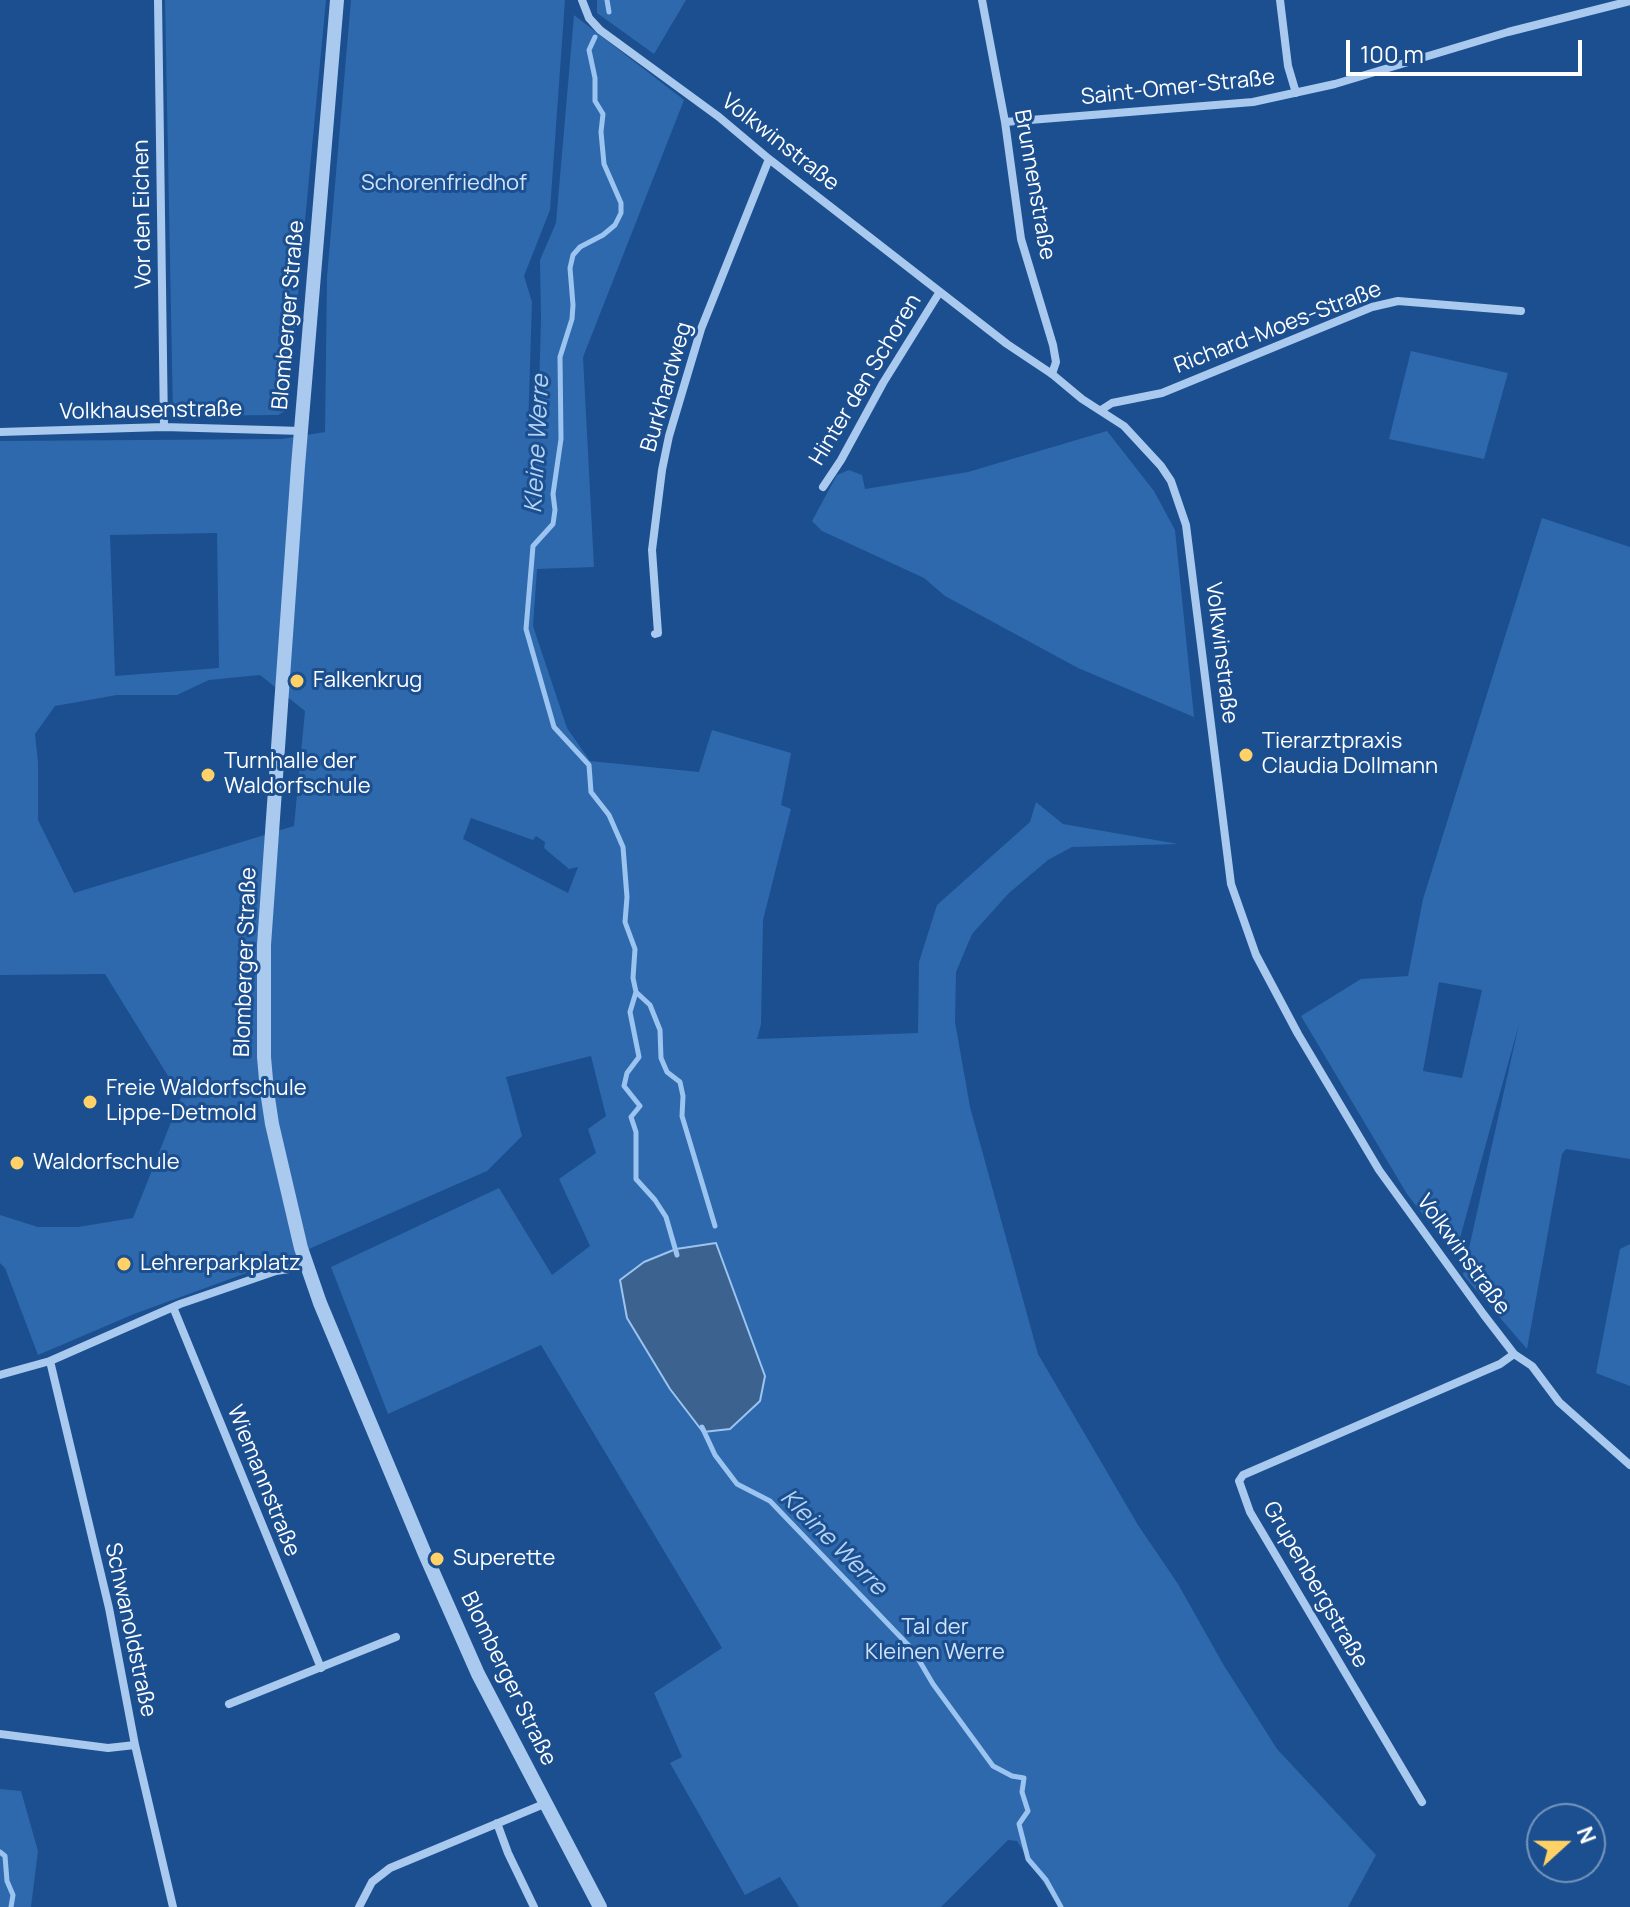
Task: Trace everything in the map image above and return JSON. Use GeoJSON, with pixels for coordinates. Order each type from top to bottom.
{"type":"FeatureCollection","features":[{"type":"Feature","properties":{"kind":"street","name":"Vor den Eichen"},"geometry":{"type":"LineString","coordinates":[[158,0],[164,427]]}},
{"type":"Feature","properties":{"kind":"street","name":"Blomberger Straße"},"geometry":{"type":"LineString","coordinates":[[337,0],[264,945],[264,1057],[272,1124],[320,1303],[425,1554],[478,1674],[600,1907]]}},
{"type":"Feature","properties":{"kind":"street","name":"Volkwinstraße"},"geometry":{"type":"LineString","coordinates":[[582,0],[589,18],[600,30],[719,117],[939,293],[1082,399],[1124,426],[1161,466],[1171,481],[1186,525],[1231,884],[1256,955],[1298,1034],[1379,1170],[1514,1354],[1532,1366],[1559,1402],[1630,1465]]}},
{"type":"Feature","properties":{"kind":"street","name":"Brunnenstraße"},"geometry":{"type":"LineString","coordinates":[[982,0],[1005,122],[1021,239],[1053,345],[1056,362],[1052,374]]}},
{"type":"Feature","properties":{"kind":"street"},"geometry":{"type":"LineString","coordinates":[[1280,0],[1288,66],[1296,93]]}},
{"type":"Feature","properties":{"kind":"street","name":"Saint-Omer-Straße"},"geometry":{"type":"LineString","coordinates":[[1005,122],[1253,102],[1335,84],[1508,32],[1630,1]]}},
{"type":"Feature","properties":{"kind":"street","name":"Burkhardweg"},"geometry":{"type":"LineString","coordinates":[[655,634],[658,633],[652,550],[669,436],[701,329],[769,159]]}},
{"type":"Feature","properties":{"kind":"street","name":"Hinter den Schoren"},"geometry":{"type":"LineString","coordinates":[[823,487],[939,293]]}},
{"type":"Feature","properties":{"kind":"street","name":"Richard-Moes-Straße"},"geometry":{"type":"LineString","coordinates":[[1101,410],[1112,403],[1162,393],[1372,307],[1398,301],[1521,311]]}},
{"type":"Feature","properties":{"kind":"street","name":"Volkhausenstraße"},"geometry":{"type":"LineString","coordinates":[[0,432],[164,427],[302,431]]}},
{"type":"Feature","properties":{"kind":"street"},"geometry":{"type":"LineString","coordinates":[[0,1375],[50,1361],[173,1307],[276,1271],[308,1266]]}},
{"type":"Feature","properties":{"kind":"street","name":"Wiemannstraße"},"geometry":{"type":"LineString","coordinates":[[173,1307],[321,1668]]}},
{"type":"Feature","properties":{"kind":"street","name":"Grupenbergstraße"},"geometry":{"type":"LineString","coordinates":[[1422,1802],[1250,1512],[1239,1481],[1243,1475],[1500,1364],[1514,1354]]}},
{"type":"Feature","properties":{"kind":"street","name":"Schwanoldstraße"},"geometry":{"type":"LineString","coordinates":[[50,1361],[109,1608],[135,1745],[173,1907]]}},
{"type":"Feature","properties":{"kind":"street"},"geometry":{"type":"LineString","coordinates":[[229,1704],[396,1637]]}},
{"type":"Feature","properties":{"kind":"street"},"geometry":{"type":"LineString","coordinates":[[0,1734],[108,1748],[135,1745]]}},
{"type":"Feature","properties":{"kind":"street"},"geometry":{"type":"LineString","coordinates":[[359,1907],[372,1882],[390,1868],[544,1804]]}},
{"type":"Feature","properties":{"kind":"street"},"geometry":{"type":"LineString","coordinates":[[497,1823],[534,1907]]}},
{"type":"Feature","properties":{"kind":"green space"},"geometry":{"type":"Polygon","coordinates":[[[165,0],[326,0],[287,410],[278,415],[173,416],[165,0]]]}},
{"type":"Feature","properties":{"kind":"green space"},"geometry":{"type":"Polygon","coordinates":[[[351,0],[565,0],[550,210],[524,276],[532,302],[528,430],[538,429],[540,260],[556,223],[574,15],[684,100],[583,357],[594,567],[537,569],[533,626],[567,728],[590,761],[699,772],[712,730],[791,753],[781,805],[791,809],[763,920],[761,1024],[757,1039],[918,1033],[919,962],[937,905],[1030,822],[1036,802],[1063,824],[1178,844],[1072,847],[1048,860],[1009,893],[972,934],[956,972],[955,1022],[970,1107],[1038,1354],[1138,1525],[1178,1584],[1223,1664],[1277,1749],[1376,1855],[1348,1907],[1059,1907],[1017,1841],[1008,1840],[941,1907],[799,1907],[780,1877],[745,1895],[670,1763],[682,1757],[654,1693],[722,1648],[541,1345],[388,1414],[331,1267],[499,1188],[552,1275],[590,1246],[559,1179],[596,1153],[588,1129],[606,1116],[591,1056],[506,1077],[522,1136],[487,1171],[293,1256],[134,1314],[38,1355],[5,1268],[0,1263],[0,1215],[38,1227],[78,1227],[133,1218],[181,1097],[105,974],[0,975],[0,441],[282,439],[325,432],[327,277],[351,0]],[[217,533],[110,535],[115,676],[219,668],[217,533]],[[260,675],[209,680],[177,695],[117,695],[55,706],[35,734],[38,820],[74,893],[294,826],[305,711],[260,675]],[[471,818],[463,839],[568,893],[578,867],[569,869],[544,848],[545,842],[536,836],[533,840],[471,818]]]}},
{"type":"Feature","properties":{"kind":"green space"},"geometry":{"type":"Polygon","coordinates":[[[597,0],[686,0],[654,54],[597,13],[597,0]]]}},
{"type":"Feature","properties":{"kind":"green space"},"geometry":{"type":"Polygon","coordinates":[[[1411,351],[1508,373],[1484,459],[1389,439],[1411,351]]]}},
{"type":"Feature","properties":{"kind":"green space"},"geometry":{"type":"Polygon","coordinates":[[[1107,431],[1154,491],[1175,530],[1194,717],[1078,668],[945,596],[924,578],[822,531],[812,521],[837,475],[849,470],[862,475],[865,489],[968,472],[1107,431]]]}},
{"type":"Feature","properties":{"kind":"green space"},"geometry":{"type":"Polygon","coordinates":[[[1542,518],[1630,547],[1630,1159],[1566,1149],[1562,1154],[1527,1349],[1463,1275],[1519,1024],[1455,1256],[1407,1194],[1301,1016],[1361,979],[1408,976],[1423,899],[1542,518]],[[1439,982],[1423,1071],[1462,1078],[1482,990],[1439,982]]]}},
{"type":"Feature","properties":{"kind":"green space"},"geometry":{"type":"Polygon","coordinates":[[[1630,1244],[1630,1386],[1596,1373],[1620,1249],[1630,1244]]]}},
{"type":"Feature","properties":{"kind":"green space"},"geometry":{"type":"Polygon","coordinates":[[[0,1789],[21,1791],[38,1851],[31,1907],[0,1907],[0,1789]]]}},
{"type":"Feature","properties":{"kind":"shaded area"},"geometry":{"type":"Polygon","coordinates":[[[716,1243],[765,1376],[760,1401],[730,1429],[703,1432],[670,1389],[627,1318],[620,1280],[644,1262],[676,1249],[716,1243]]]}},
{"type":"Feature","properties":{"kind":"waterway","name":"Kleine Werre"},"geometry":{"type":"LineString","coordinates":[[607,0],[609,12]]}},
{"type":"Feature","properties":{"kind":"waterway","name":"Kleine Werre"},"geometry":{"type":"LineString","coordinates":[[595,37],[589,50],[595,78],[595,101],[603,114],[604,164],[621,203],[621,213],[615,225],[603,235],[580,247],[573,255],[570,268],[573,305],[572,319],[560,357],[561,439],[553,494],[555,510],[553,524],[533,546],[526,629],[554,727],[589,765],[591,792],[609,815],[623,847],[627,897],[625,922],[635,949],[633,978],[636,992],[650,1005],[660,1030],[661,1058],[667,1072],[680,1082],[682,1116],[715,1226]]}},
{"type":"Feature","properties":{"kind":"waterway","name":"Kleine Werre"},"geometry":{"type":"LineString","coordinates":[[636,992],[630,1012],[639,1057],[627,1073],[624,1086],[640,1106],[631,1117],[636,1132],[636,1179],[666,1217],[677,1255]]}},
{"type":"Feature","properties":{"kind":"waterway","name":"Kleine Werre"},"geometry":{"type":"LineString","coordinates":[[702,1427],[715,1455],[737,1484],[770,1501],[913,1650],[933,1684],[993,1766],[1012,1776],[1024,1778],[1022,1792],[1028,1811],[1019,1824],[1028,1859],[1046,1880],[1061,1907]]}},
{"type":"Feature","properties":{"kind":"waterway"},"geometry":{"type":"LineString","coordinates":[[0,1852],[5,1856],[7,1881],[13,1895],[11,1907]]}},
{"type":"Feature","properties":{"kind":"place","name":"Falkenkrug"},"geometry":{"type":"Point","coordinates":[297,681]}},
{"type":"Feature","properties":{"kind":"place","name":"Tierarztpraxis Claudia Dollmann"},"geometry":{"type":"Point","coordinates":[1246,755]}},
{"type":"Feature","properties":{"kind":"place","name":"Turnhalle der Waldorfschule"},"geometry":{"type":"Point","coordinates":[208,775]}},
{"type":"Feature","properties":{"kind":"place","name":"Freie Waldorfschule Lippe-Detmold"},"geometry":{"type":"Point","coordinates":[90,1102]}},
{"type":"Feature","properties":{"kind":"place","name":"Waldorfschule"},"geometry":{"type":"Point","coordinates":[17,1163]}},
{"type":"Feature","properties":{"kind":"place","name":"Lehrerparkplatz"},"geometry":{"type":"Point","coordinates":[124,1264]}},
{"type":"Feature","properties":{"kind":"place","name":"Superette"},"geometry":{"type":"Point","coordinates":[437,1559]}},
{"type":"Feature","properties":{"kind":"park label","name":"Schorenfriedhof"},"geometry":{"type":"Point","coordinates":[444,184]}},
{"type":"Feature","properties":{"kind":"park label","name":"Tal der Kleinen Werre"},"geometry":{"type":"Point","coordinates":[935,1640]}}]}
